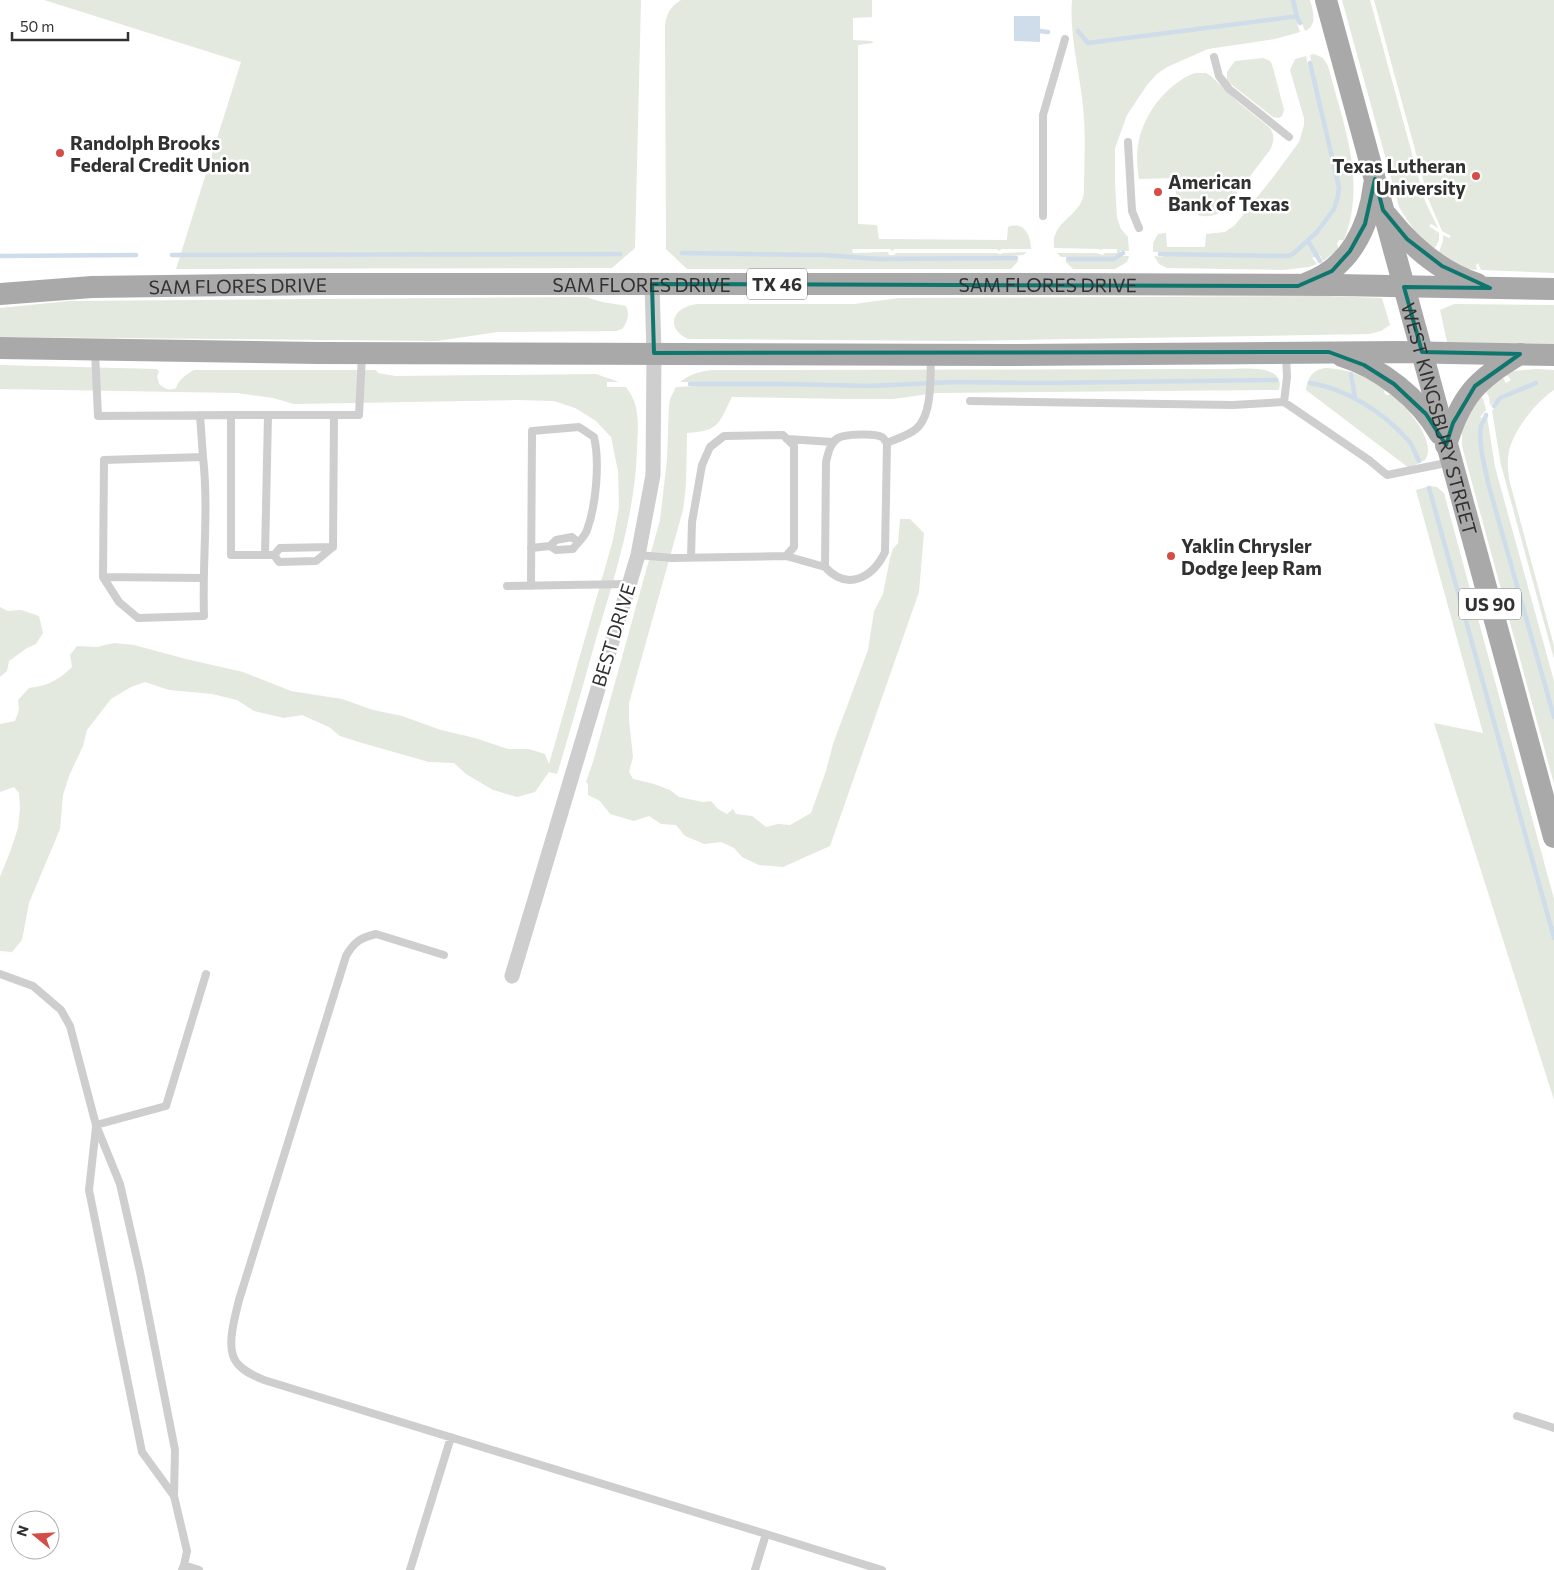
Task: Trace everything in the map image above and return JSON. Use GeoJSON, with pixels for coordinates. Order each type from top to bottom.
{"type":"FeatureCollection","features":[{"type":"Feature","properties":{"kind":"main road","name":"WEST KINGSBURY STREET"},"geometry":{"type":"LineString","coordinates":[[1326,0],[1554,837]]}},
{"type":"Feature","properties":{"kind":"main road"},"geometry":{"type":"LineString","coordinates":[[1298,286],[1320,278],[1342,262],[1365,224],[1373,195],[1375,179]]}},
{"type":"Feature","properties":{"kind":"main road"},"geometry":{"type":"LineString","coordinates":[[1383,210],[1407,239],[1431,259],[1456,275],[1490,288]]}},
{"type":"Feature","properties":{"kind":"main road","name":"SAM FLORES DRIVE"},"geometry":{"type":"LineString","coordinates":[[0,294],[92,287],[323,284],[1298,286],[1554,289]]}},
{"type":"Feature","properties":{"kind":"main road"},"geometry":{"type":"LineString","coordinates":[[0,348],[1006,355],[1286,352],[1422,352],[1554,355]]}},
{"type":"Feature","properties":{"kind":"main road"},"geometry":{"type":"LineString","coordinates":[[1329,352],[1364,364],[1394,384],[1426,414],[1449,454]]}},
{"type":"Feature","properties":{"kind":"main road"},"geometry":{"type":"LineString","coordinates":[[1449,454],[1453,423],[1468,395],[1481,380],[1520,354]]}},
{"type":"Feature","properties":{"kind":"street","name":"BEST DRIVE"},"geometry":{"type":"LineString","coordinates":[[512,976],[638,554],[653,476],[654,353],[652,284]]}},
{"type":"Feature","properties":{"kind":"lane"},"geometry":{"type":"LineString","coordinates":[[1043,216],[1042,115],[1065,39]]}},
{"type":"Feature","properties":{"kind":"lane"},"geometry":{"type":"LineString","coordinates":[[1214,57],[1219,76],[1229,89],[1289,137]]}},
{"type":"Feature","properties":{"kind":"lane"},"geometry":{"type":"LineString","coordinates":[[1128,142],[1132,211],[1139,228]]}},
{"type":"Feature","properties":{"kind":"lane"},"geometry":{"type":"LineString","coordinates":[[95,349],[98,416],[359,416],[362,352]]}},
{"type":"Feature","properties":{"kind":"lane"},"geometry":{"type":"LineString","coordinates":[[1284,402],[1287,377],[1286,352]]}},
{"type":"Feature","properties":{"kind":"lane"},"geometry":{"type":"LineString","coordinates":[[887,443],[916,429],[925,416],[929,400],[931,354]]}},
{"type":"Feature","properties":{"kind":"lane"},"geometry":{"type":"LineString","coordinates":[[970,401],[1232,405],[1284,402],[1369,460],[1386,475],[1449,454]]}},
{"type":"Feature","properties":{"kind":"lane"},"geometry":{"type":"LineString","coordinates":[[200,415],[206,478],[202,578],[204,616],[138,618],[119,602],[103,576],[104,460],[203,457]]}},
{"type":"Feature","properties":{"kind":"lane"},"geometry":{"type":"LineString","coordinates":[[231,415],[230,556],[274,555],[280,548],[333,547]]}},
{"type":"Feature","properties":{"kind":"lane"},"geometry":{"type":"LineString","coordinates":[[265,555],[268,415]]}},
{"type":"Feature","properties":{"kind":"lane"},"geometry":{"type":"LineString","coordinates":[[333,547],[334,415]]}},
{"type":"Feature","properties":{"kind":"lane"},"geometry":{"type":"LineString","coordinates":[[531,548],[550,546],[556,540],[572,537],[578,542],[587,532],[595,495],[596,445],[594,437],[579,426],[532,431],[531,548],[531,586]]}},
{"type":"Feature","properties":{"kind":"lane"},"geometry":{"type":"LineString","coordinates":[[691,557],[692,522],[702,465],[710,447],[724,436],[782,435],[794,446],[794,547],[786,556]]}},
{"type":"Feature","properties":{"kind":"lane"},"geometry":{"type":"LineString","coordinates":[[863,435],[882,437],[887,443],[885,552],[880,563],[868,575],[857,579],[840,578],[831,574],[826,567],[826,462],[833,442],[839,437],[863,435]]}},
{"type":"Feature","properties":{"kind":"lane"},"geometry":{"type":"LineString","coordinates":[[787,439],[833,442]]}},
{"type":"Feature","properties":{"kind":"lane"},"geometry":{"type":"LineString","coordinates":[[274,555],[279,562],[316,561],[333,547]]}},
{"type":"Feature","properties":{"kind":"lane"},"geometry":{"type":"LineString","coordinates":[[638,554],[672,558],[786,556],[826,567]]}},
{"type":"Feature","properties":{"kind":"lane"},"geometry":{"type":"LineString","coordinates":[[103,576],[202,578]]}},
{"type":"Feature","properties":{"kind":"lane"},"geometry":{"type":"LineString","coordinates":[[507,586],[628,584]]}},
{"type":"Feature","properties":{"kind":"lane"},"geometry":{"type":"LineString","coordinates":[[444,955],[376,934],[353,944],[346,956],[239,1300],[231,1330],[232,1350],[236,1362],[248,1372],[264,1380],[882,1570]]}},
{"type":"Feature","properties":{"kind":"lane"},"geometry":{"type":"LineString","coordinates":[[0,974],[33,986],[61,1010],[70,1026],[96,1125],[120,1184],[140,1272],[175,1450],[174,1496],[187,1552],[183,1568],[199,1570]]}},
{"type":"Feature","properties":{"kind":"lane"},"geometry":{"type":"LineString","coordinates":[[96,1125],[166,1106],[206,974]]}},
{"type":"Feature","properties":{"kind":"lane"},"geometry":{"type":"LineString","coordinates":[[96,1125],[89,1190],[142,1452],[174,1496]]}},
{"type":"Feature","properties":{"kind":"lane"},"geometry":{"type":"LineString","coordinates":[[1516,1416],[1554,1428]]}},
{"type":"Feature","properties":{"kind":"lane"},"geometry":{"type":"LineString","coordinates":[[410,1570],[451,1437]]}},
{"type":"Feature","properties":{"kind":"lane"},"geometry":{"type":"LineString","coordinates":[[755,1570],[766,1534]]}},
{"type":"Feature","properties":{"kind":"highlighted area"},"geometry":{"type":"Polygon","coordinates":[[[1375,179],[1383,210],[1407,239],[1442,266],[1490,288],[1404,287],[1422,352],[1520,354],[1475,386],[1453,423],[1446,445],[1426,414],[1394,384],[1364,365],[1329,352],[654,353],[652,284],[1298,286],[1332,271],[1350,251],[1365,224],[1375,179]]]}},
{"type":"Feature","properties":{"kind":"shaded area"},"geometry":{"type":"Polygon","coordinates":[[[44,0],[641,0],[635,248],[612,268],[176,269],[241,62],[44,0]]]}},
{"type":"Feature","properties":{"kind":"shaded area"},"geometry":{"type":"Polygon","coordinates":[[[681,0],[872,0],[872,17],[853,18],[853,40],[872,41],[873,43],[858,45],[858,224],[877,225],[879,239],[1007,240],[1008,227],[1018,226],[1026,230],[1030,239],[1031,249],[1001,249],[1000,251],[996,249],[895,249],[892,251],[890,249],[852,249],[853,253],[888,252],[889,255],[896,253],[1001,254],[1027,252],[1023,255],[1010,256],[1010,260],[1019,260],[1011,269],[687,269],[666,249],[665,27],[669,11],[681,0]]]}},
{"type":"Feature","properties":{"kind":"shaded area"},"geometry":{"type":"Polygon","coordinates":[[[1072,0],[1310,0],[1314,17],[1312,25],[1305,31],[1301,21],[1297,23],[1300,32],[1275,39],[1208,49],[1167,67],[1147,85],[1127,115],[1115,148],[1117,218],[1121,229],[1128,237],[1129,251],[1120,251],[1120,256],[1129,256],[1127,262],[1115,269],[1073,269],[1065,261],[1072,261],[1072,257],[1061,257],[1057,253],[1096,253],[1103,255],[1105,253],[1117,253],[1117,249],[1054,248],[1054,238],[1058,229],[1076,210],[1084,192],[1084,118],[1073,40],[1072,0]]]}},
{"type":"Feature","properties":{"kind":"shaded area"},"geometry":{"type":"Polygon","coordinates":[[[1342,0],[1370,0],[1425,201],[1438,228],[1431,224],[1429,226],[1439,233],[1439,240],[1435,248],[1431,249],[1422,239],[1399,207],[1342,0]]]}},
{"type":"Feature","properties":{"kind":"shaded area","name":"Texas Lutheran University"},"geometry":{"type":"Polygon","coordinates":[[[1374,0],[1554,0],[1554,273],[1481,270],[1478,263],[1476,265],[1477,270],[1468,269],[1439,255],[1443,235],[1449,238],[1451,236],[1442,231],[1429,201],[1374,0]]]}},
{"type":"Feature","properties":{"kind":"shaded area"},"geometry":{"type":"Polygon","coordinates":[[[1314,54],[1323,58],[1328,66],[1346,131],[1353,174],[1351,218],[1344,240],[1339,240],[1337,244],[1339,249],[1323,261],[1320,255],[1312,258],[1317,264],[1309,267],[1283,270],[1167,268],[1159,264],[1154,256],[1163,257],[1164,252],[1153,252],[1153,243],[1158,234],[1166,233],[1167,247],[1205,247],[1206,234],[1225,232],[1235,225],[1274,176],[1299,142],[1304,125],[1304,118],[1290,70],[1295,59],[1306,56],[1308,66],[1312,65],[1310,55],[1314,54]]]}},
{"type":"Feature","properties":{"kind":"shaded area"},"geometry":{"type":"Polygon","coordinates":[[[1263,58],[1272,64],[1284,110],[1279,118],[1273,117],[1227,81],[1227,72],[1235,61],[1263,58]]]}},
{"type":"Feature","properties":{"kind":"shaded area"},"geometry":{"type":"Polygon","coordinates":[[[1195,73],[1206,73],[1211,76],[1239,103],[1270,128],[1273,136],[1270,150],[1225,209],[1209,216],[1198,215],[1198,199],[1176,199],[1176,178],[1139,179],[1138,169],[1139,140],[1146,119],[1167,91],[1195,73]]]}},
{"type":"Feature","properties":{"kind":"shaded area"},"geometry":{"type":"Polygon","coordinates":[[[1326,296],[1382,298],[1390,325],[1381,331],[1369,334],[959,341],[688,339],[676,329],[674,323],[677,313],[682,309],[697,304],[854,304],[899,298],[1326,296]]]}},
{"type":"Feature","properties":{"kind":"shaded area"},"geometry":{"type":"Polygon","coordinates":[[[587,297],[626,306],[627,318],[622,329],[616,331],[498,332],[437,341],[0,337],[0,308],[69,301],[587,297]]]}},
{"type":"Feature","properties":{"kind":"shaded area"},"geometry":{"type":"Polygon","coordinates":[[[1454,304],[1554,305],[1554,345],[1447,342],[1440,310],[1454,304]]]}},
{"type":"Feature","properties":{"kind":"shaded area"},"geometry":{"type":"Polygon","coordinates":[[[0,365],[157,369],[159,372],[157,376],[159,384],[169,389],[176,388],[181,379],[194,370],[376,370],[378,373],[395,376],[596,374],[619,382],[607,382],[607,387],[626,387],[631,394],[636,409],[638,433],[628,524],[557,774],[549,772],[535,792],[517,797],[493,790],[466,774],[454,763],[429,762],[362,743],[340,736],[329,727],[302,715],[284,718],[254,711],[237,700],[212,694],[169,690],[145,682],[131,687],[111,699],[87,730],[83,746],[69,776],[63,795],[60,829],[29,903],[22,940],[12,952],[0,951],[0,877],[18,828],[20,807],[19,793],[14,787],[0,792],[0,724],[15,721],[19,710],[18,700],[29,688],[52,682],[72,667],[70,655],[77,646],[97,647],[114,643],[134,645],[243,672],[291,691],[342,699],[373,710],[402,716],[441,730],[475,738],[508,749],[529,749],[545,754],[549,764],[613,540],[619,507],[618,471],[611,437],[596,421],[575,408],[554,401],[294,404],[273,398],[237,393],[0,389],[0,365]]]}},
{"type":"Feature","properties":{"kind":"shaded area"},"geometry":{"type":"Polygon","coordinates":[[[1325,368],[1356,374],[1385,388],[1384,393],[1387,395],[1392,394],[1405,407],[1424,434],[1428,452],[1425,460],[1409,468],[1306,390],[1311,375],[1317,370],[1325,368]]]}},
{"type":"Feature","properties":{"kind":"shaded area"},"geometry":{"type":"Polygon","coordinates":[[[1261,369],[1270,371],[1276,375],[1279,381],[1279,390],[936,393],[893,399],[732,397],[724,414],[712,428],[687,433],[686,485],[683,510],[629,703],[633,757],[629,772],[633,779],[670,790],[679,797],[703,802],[711,801],[718,809],[727,814],[733,809],[736,814],[752,816],[766,827],[778,824],[790,825],[811,813],[826,771],[833,744],[868,650],[874,611],[883,594],[890,558],[893,549],[898,543],[900,519],[910,519],[924,533],[919,592],[830,846],[783,867],[759,865],[742,857],[734,848],[721,842],[704,844],[685,836],[676,825],[661,824],[649,816],[634,821],[610,814],[600,801],[588,795],[588,784],[586,782],[660,520],[667,460],[670,399],[676,387],[696,386],[695,382],[680,382],[684,379],[695,373],[713,370],[1261,369]]]}},
{"type":"Feature","properties":{"kind":"shaded area"},"geometry":{"type":"Polygon","coordinates":[[[1554,370],[1554,390],[1531,411],[1518,431],[1509,450],[1508,467],[1509,479],[1554,646],[1554,659],[1501,465],[1492,411],[1497,404],[1494,402],[1490,406],[1489,397],[1486,392],[1502,376],[1506,383],[1511,380],[1507,375],[1513,371],[1554,370]]]}},
{"type":"Feature","properties":{"kind":"shaded area"},"geometry":{"type":"Polygon","coordinates":[[[1478,396],[1483,398],[1486,410],[1480,417],[1484,419],[1487,416],[1495,467],[1554,681],[1554,784],[1462,446],[1462,432],[1478,396]]]}},
{"type":"Feature","properties":{"kind":"shaded area"},"geometry":{"type":"Polygon","coordinates":[[[1430,486],[1437,487],[1444,493],[1554,899],[1554,1100],[1434,723],[1483,733],[1416,490],[1430,486]]]}},
{"type":"Feature","properties":{"kind":"shaded area"},"geometry":{"type":"Polygon","coordinates":[[[0,607],[8,611],[21,610],[39,616],[43,633],[36,644],[9,661],[7,671],[0,677],[0,607]]]}},
{"type":"Feature","properties":{"kind":"water"},"geometry":{"type":"Polygon","coordinates":[[[1014,16],[1040,16],[1040,42],[1014,41],[1014,16]]]}},
{"type":"Feature","properties":{"kind":"waterway"},"geometry":{"type":"LineString","coordinates":[[1293,0],[1297,17]]}},
{"type":"Feature","properties":{"kind":"waterway"},"geometry":{"type":"LineString","coordinates":[[1078,31],[1088,43],[1291,17],[1297,17],[1300,23]]}},
{"type":"Feature","properties":{"kind":"waterway"},"geometry":{"type":"LineString","coordinates":[[1040,31],[1048,32]]}},
{"type":"Feature","properties":{"kind":"waterway"},"geometry":{"type":"LineString","coordinates":[[1160,254],[1289,256],[1317,232],[1334,209],[1339,187],[1310,63]]}},
{"type":"Feature","properties":{"kind":"waterway"},"geometry":{"type":"LineString","coordinates":[[1308,241],[1320,261]]}},
{"type":"Feature","properties":{"kind":"waterway"},"geometry":{"type":"LineString","coordinates":[[682,253],[824,255],[878,259],[1016,258]]}},
{"type":"Feature","properties":{"kind":"waterway"},"geometry":{"type":"LineString","coordinates":[[1068,259],[1114,259],[1123,253]]}},
{"type":"Feature","properties":{"kind":"waterway"},"geometry":{"type":"LineString","coordinates":[[172,255],[620,254]]}},
{"type":"Feature","properties":{"kind":"waterway"},"geometry":{"type":"LineString","coordinates":[[0,256],[136,255]]}},
{"type":"Feature","properties":{"kind":"waterway"},"geometry":{"type":"LineString","coordinates":[[1351,374],[1355,398]]}},
{"type":"Feature","properties":{"kind":"waterway"},"geometry":{"type":"LineString","coordinates":[[690,384],[870,386],[953,382],[1044,383],[1276,380]]}},
{"type":"Feature","properties":{"kind":"waterway"},"geometry":{"type":"LineString","coordinates":[[1310,383],[1337,390],[1376,411],[1408,440],[1419,461]]}},
{"type":"Feature","properties":{"kind":"waterway"},"geometry":{"type":"LineString","coordinates":[[1494,406],[1500,398],[1536,383]]}},
{"type":"Feature","properties":{"kind":"waterway"},"geometry":{"type":"LineString","coordinates":[[1486,415],[1481,426],[1480,440],[1488,483],[1554,717]]}},
{"type":"Feature","properties":{"kind":"waterway"},"geometry":{"type":"LineString","coordinates":[[1429,488],[1554,938]]}},
{"type":"Feature","properties":{"kind":"place","name":"Randolph Brooks Federal Credit Union"},"geometry":{"type":"Point","coordinates":[60,153]}},
{"type":"Feature","properties":{"kind":"place","name":"Texas Lutheran University"},"geometry":{"type":"Point","coordinates":[1476,176]}},
{"type":"Feature","properties":{"kind":"place","name":"American Bank of Texas"},"geometry":{"type":"Point","coordinates":[1158,192]}},
{"type":"Feature","properties":{"kind":"place","name":"Yaklin Chrysler Dodge Jeep Ram"},"geometry":{"type":"Point","coordinates":[1171,556]}}]}
